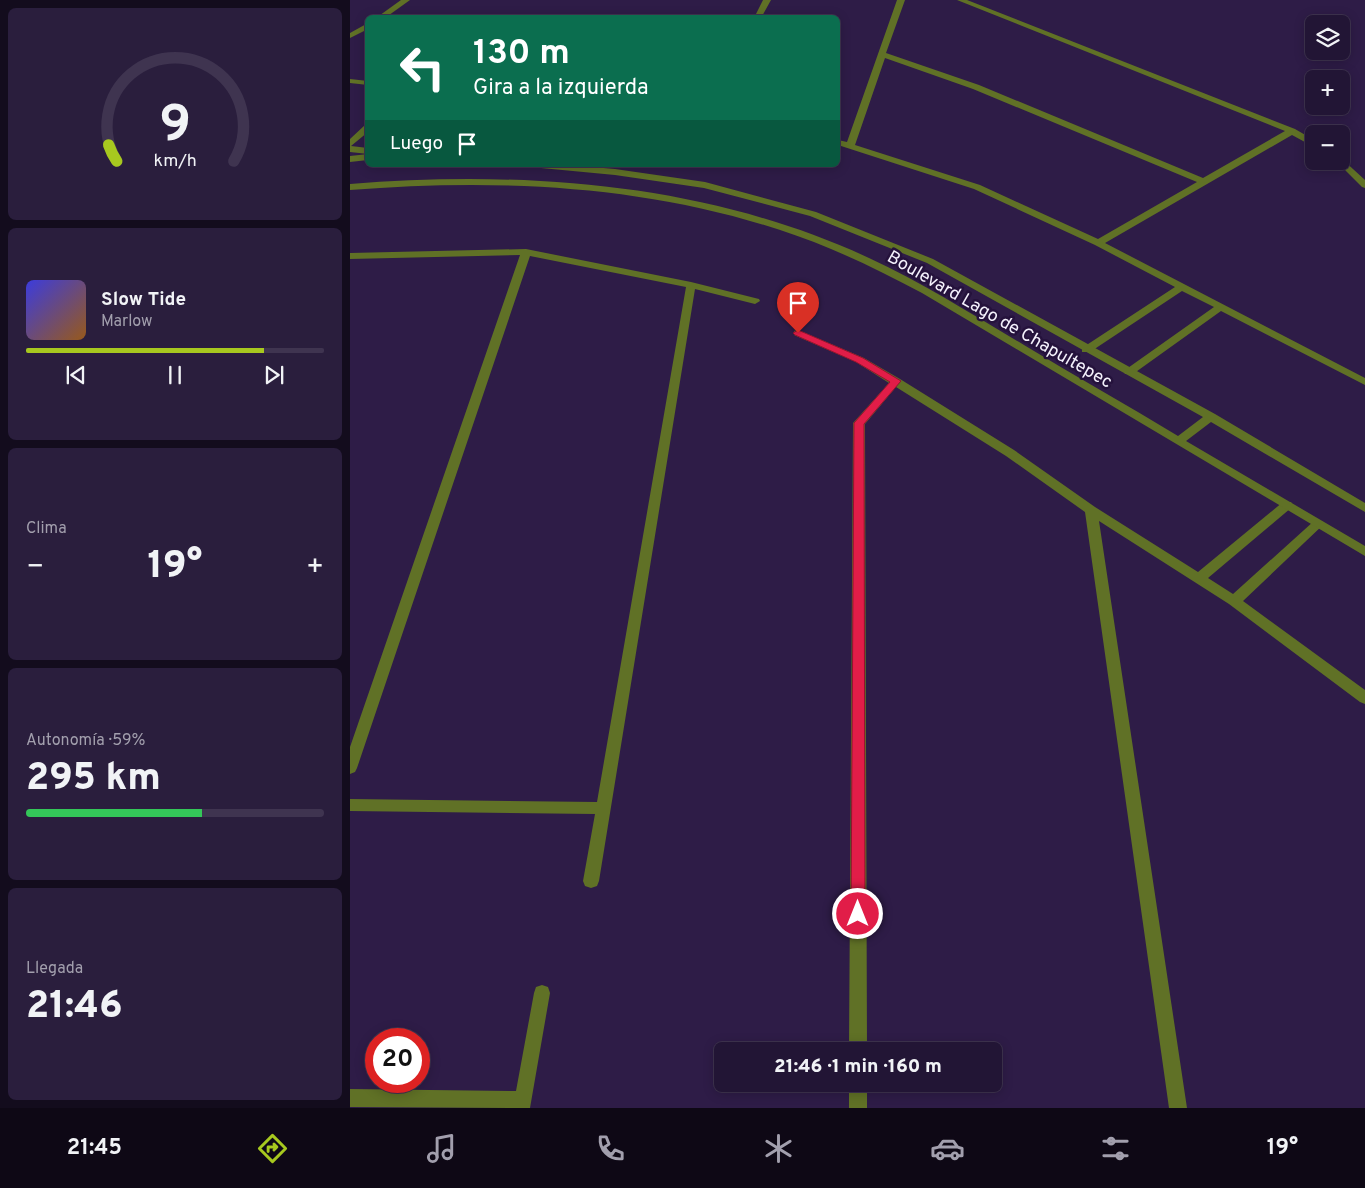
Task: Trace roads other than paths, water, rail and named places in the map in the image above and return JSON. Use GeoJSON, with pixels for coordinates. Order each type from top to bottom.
{"type":"FeatureCollection","features":[{"type":"Feature","properties":{"kind":"street"},"geometry":{"type":"LineString","coordinates":[[384,15],[406,0]]}},
{"type":"Feature","properties":{"kind":"street"},"geometry":{"type":"LineString","coordinates":[[759,15],[767,0]]}},
{"type":"Feature","properties":{"kind":"street"},"geometry":{"type":"LineString","coordinates":[[850,146],[901,0]]}},
{"type":"Feature","properties":{"kind":"street"},"geometry":{"type":"LineString","coordinates":[[961,0],[1292,131],[1305,139]]}},
{"type":"Feature","properties":{"kind":"street"},"geometry":{"type":"LineString","coordinates":[[350,36],[365,27]]}},
{"type":"Feature","properties":{"kind":"street"},"geometry":{"type":"LineString","coordinates":[[881,54],[976,87],[1204,182]]}},
{"type":"Feature","properties":{"kind":"street"},"geometry":{"type":"LineString","coordinates":[[350,81],[364,82]]}},
{"type":"Feature","properties":{"kind":"street"},"geometry":{"type":"LineString","coordinates":[[350,91],[364,82]]}},
{"type":"Feature","properties":{"kind":"street"},"geometry":{"type":"LineString","coordinates":[[350,144],[365,130]]}},
{"type":"Feature","properties":{"kind":"street"},"geometry":{"type":"LineString","coordinates":[[1098,243],[1292,131]]}},
{"type":"Feature","properties":{"kind":"street"},"geometry":{"type":"LineString","coordinates":[[840,143],[977,187],[1098,243],[1365,382]]}},
{"type":"Feature","properties":{"kind":"street"},"geometry":{"type":"LineString","coordinates":[[350,149],[365,151]]}},
{"type":"Feature","properties":{"kind":"street"},"geometry":{"type":"LineString","coordinates":[[350,159],[365,156]]}},
{"type":"Feature","properties":{"kind":"street","name":"Boulevard Lago de Chapultepec"},"geometry":{"type":"LineString","coordinates":[[562,167],[616,172],[705,185],[813,214],[930,261],[1086,350],[1211,417],[1365,508]]}},
{"type":"Feature","properties":{"kind":"street"},"geometry":{"type":"LineString","coordinates":[[1350,170],[1365,185]]}},
{"type":"Feature","properties":{"kind":"street","name":"Boulevard Lago de Chapultepec"},"geometry":{"type":"LineString","coordinates":[[350,187],[387,183],[497,182],[602,188],[684,202],[800,234],[901,276],[1365,552]]}},
{"type":"Feature","properties":{"kind":"street"},"geometry":{"type":"LineString","coordinates":[[350,768],[526,252]]}},
{"type":"Feature","properties":{"kind":"street"},"geometry":{"type":"LineString","coordinates":[[351,257],[526,252],[691,285],[755,301]]}},
{"type":"Feature","properties":{"kind":"street"},"geometry":{"type":"LineString","coordinates":[[591,881],[691,285]]}},
{"type":"Feature","properties":{"kind":"street"},"geometry":{"type":"LineString","coordinates":[[1086,350],[1181,287]]}},
{"type":"Feature","properties":{"kind":"street"},"geometry":{"type":"LineString","coordinates":[[1129,372],[1220,308]]}},
{"type":"Feature","properties":{"kind":"street"},"geometry":{"type":"LineString","coordinates":[[798,333],[860,360],[896,381],[931,406],[1010,453],[1091,510],[1234,601],[1363,697],[1365,710]]}},
{"type":"Feature","properties":{"kind":"street"},"geometry":{"type":"LineString","coordinates":[[858,1042],[859,423],[896,381]]}},
{"type":"Feature","properties":{"kind":"street"},"geometry":{"type":"LineString","coordinates":[[1178,441],[1211,417]]}},
{"type":"Feature","properties":{"kind":"street"},"geometry":{"type":"LineString","coordinates":[[1199,578],[1287,505]]}},
{"type":"Feature","properties":{"kind":"street"},"geometry":{"type":"LineString","coordinates":[[1091,510],[1178,1108]]}},
{"type":"Feature","properties":{"kind":"street"},"geometry":{"type":"LineString","coordinates":[[1234,601],[1318,524]]}},
{"type":"Feature","properties":{"kind":"street"},"geometry":{"type":"LineString","coordinates":[[350,805],[603,808]]}},
{"type":"Feature","properties":{"kind":"street"},"geometry":{"type":"LineString","coordinates":[[350,1098],[522,1104],[542,994]]}},
{"type":"Feature","properties":{"kind":"street"},"geometry":{"type":"LineString","coordinates":[[858,1092],[858,1108]]}}]}
